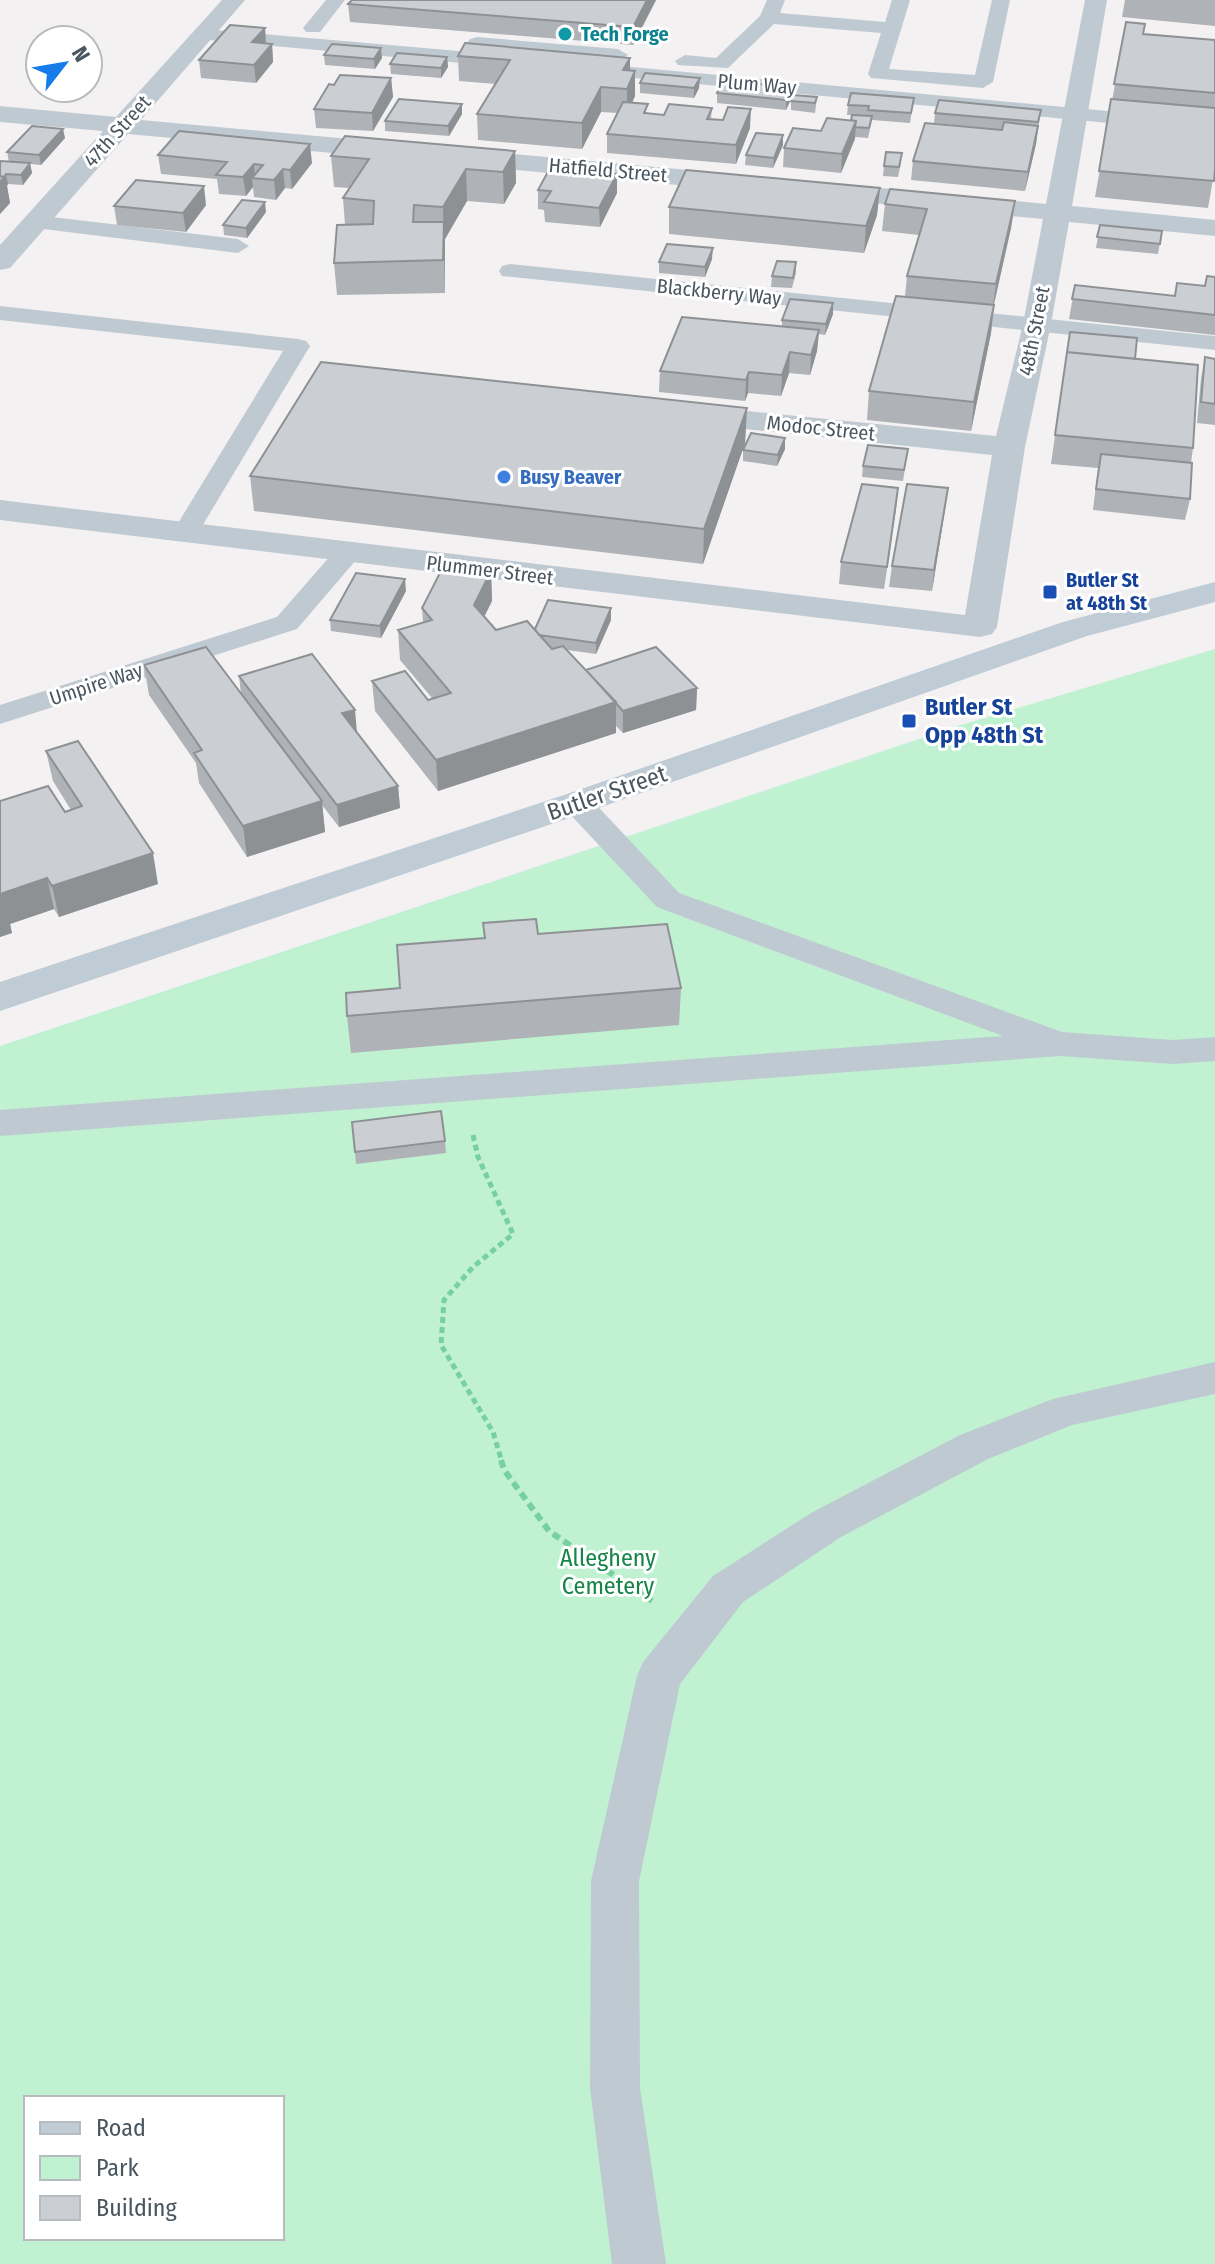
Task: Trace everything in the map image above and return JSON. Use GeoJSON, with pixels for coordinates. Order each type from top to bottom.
{"type":"FeatureCollection","features":[{"type":"Feature","properties":{"kind":"main road","name":"Butler Street"},"geometry":{"type":"LineString","coordinates":[[0,997],[577,803],[993,640],[1075,629],[1215,592]]}},
{"type":"Feature","properties":{"kind":"street","name":"48th Street"},"geometry":{"type":"LineString","coordinates":[[993,640],[1009,447],[1037,324],[1075,112],[1099,30],[1096,0]]}},
{"type":"Feature","properties":{"kind":"street","name":"47th Street"},"geometry":{"type":"LineString","coordinates":[[0,262],[219,17]]}},
{"type":"Feature","properties":{"kind":"street","name":"Hatfield Street"},"geometry":{"type":"LineString","coordinates":[[0,114],[1215,228]]}},
{"type":"Feature","properties":{"kind":"street","name":"Modoc Street"},"geometry":{"type":"LineString","coordinates":[[665,412],[1009,447]]}},
{"type":"Feature","properties":{"kind":"street","name":"Plummer Street"},"geometry":{"type":"LineString","coordinates":[[0,510],[348,553],[993,640]]}},
{"type":"Feature","properties":{"kind":"lane"},"geometry":{"type":"LineString","coordinates":[[313,28],[336,0]]}},
{"type":"Feature","properties":{"kind":"lane"},"geometry":{"type":"LineString","coordinates":[[901,0],[878,74],[983,82],[1001,0]]}},
{"type":"Feature","properties":{"kind":"lane"},"geometry":{"type":"LineString","coordinates":[[219,17],[721,64],[773,9],[892,28]]}},
{"type":"Feature","properties":{"kind":"lane","name":"Plum Way"},"geometry":{"type":"LineString","coordinates":[[219,17],[1215,127]]}},
{"type":"Feature","properties":{"kind":"lane"},"geometry":{"type":"LineString","coordinates":[[35,222],[238,246]]}},
{"type":"Feature","properties":{"kind":"lane","name":"Blackberry Way"},"geometry":{"type":"LineString","coordinates":[[510,271],[1215,343]]}},
{"type":"Feature","properties":{"kind":"lane"},"geometry":{"type":"LineString","coordinates":[[0,313],[298,346],[185,533]]}},
{"type":"Feature","properties":{"kind":"lane","name":"Umpire Way"},"geometry":{"type":"LineString","coordinates":[[0,715],[287,623],[348,553]]}},
{"type":"Feature","properties":{"kind":"lane"},"geometry":{"type":"LineString","coordinates":[[577,803],[668,900],[1060,1044]]}},
{"type":"Feature","properties":{"kind":"lane"},"geometry":{"type":"LineString","coordinates":[[0,1123],[1060,1044],[1173,1052],[1215,1049]]}},
{"type":"Feature","properties":{"kind":"lane"},"geometry":{"type":"LineString","coordinates":[[1173,1052],[1215,1074]]}},
{"type":"Feature","properties":{"kind":"lane"},"geometry":{"type":"LineString","coordinates":[[639,2264],[615,2088],[615,1881],[659,1676],[728,1589],[826,1525],[974,1447],[1067,1410],[1215,1378]]}},
{"type":"Feature","properties":{"kind":"path"},"geometry":{"type":"LineString","coordinates":[[478,1157],[513,1234],[473,1267],[444,1300],[441,1345],[493,1432],[504,1470],[549,1531],[632,1590],[698,1627]]}},
{"type":"Feature","properties":{"kind":"green space","name":"Allegheny Cemetery"},"geometry":{"type":"Polygon","coordinates":[[[1215,649],[1215,2264],[0,2264],[0,1046],[958,726],[1215,649]]]}},
{"type":"Feature","properties":{"kind":"building"},"geometry":{"type":"Polygon","coordinates":[[[352,0],[647,0],[633,27],[348,4],[352,0]]]}},
{"type":"Feature","properties":{"kind":"building"},"geometry":{"type":"Polygon","coordinates":[[[1126,22],[1145,24],[1143,34],[1215,40],[1215,93],[1114,84],[1126,22]]]}},
{"type":"Feature","properties":{"kind":"building"},"geometry":{"type":"Polygon","coordinates":[[[230,25],[265,28],[252,42],[272,44],[254,65],[199,60],[230,25]]]}},
{"type":"Feature","properties":{"kind":"building"},"geometry":{"type":"Polygon","coordinates":[[[465,43],[630,58],[623,70],[635,71],[627,89],[601,87],[582,123],[477,114],[510,60],[458,56],[465,43]]]}},
{"type":"Feature","properties":{"kind":"building"},"geometry":{"type":"Polygon","coordinates":[[[332,44],[381,48],[374,59],[324,55],[332,44]]]}},
{"type":"Feature","properties":{"kind":"building"},"geometry":{"type":"Polygon","coordinates":[[[397,53],[447,57],[441,68],[390,64],[397,53]]]}},
{"type":"Feature","properties":{"kind":"building"},"geometry":{"type":"Polygon","coordinates":[[[645,73],[700,78],[694,88],[640,83],[645,73]]]}},
{"type":"Feature","properties":{"kind":"building"},"geometry":{"type":"Polygon","coordinates":[[[340,75],[391,78],[372,113],[314,109],[329,84],[334,85],[340,75]]]}},
{"type":"Feature","properties":{"kind":"building"},"geometry":{"type":"Polygon","coordinates":[[[723,81],[792,87],[786,100],[717,93],[723,81]]]}},
{"type":"Feature","properties":{"kind":"building"},"geometry":{"type":"Polygon","coordinates":[[[851,93],[914,98],[911,113],[868,110],[869,106],[848,105],[851,93]]]}},
{"type":"Feature","properties":{"kind":"building"},"geometry":{"type":"Polygon","coordinates":[[[793,95],[817,97],[815,103],[791,101],[793,95]]]}},
{"type":"Feature","properties":{"kind":"building"},"geometry":{"type":"Polygon","coordinates":[[[399,99],[462,104],[448,126],[385,121],[399,99]]]}},
{"type":"Feature","properties":{"kind":"building"},"geometry":{"type":"Polygon","coordinates":[[[1111,99],[1215,108],[1214,181],[1099,171],[1111,99]]]}},
{"type":"Feature","properties":{"kind":"building"},"geometry":{"type":"Polygon","coordinates":[[[939,100],[1041,110],[1038,122],[935,113],[939,100]]]}},
{"type":"Feature","properties":{"kind":"building"},"geometry":{"type":"Polygon","coordinates":[[[623,102],[648,104],[644,113],[664,115],[669,104],[712,108],[707,119],[723,120],[728,107],[751,109],[736,145],[607,134],[623,102]]]}},
{"type":"Feature","properties":{"kind":"building"},"geometry":{"type":"Polygon","coordinates":[[[852,115],[872,116],[869,128],[855,127],[856,121],[851,120],[852,115]]]}},
{"type":"Feature","properties":{"kind":"building"},"geometry":{"type":"Polygon","coordinates":[[[827,118],[856,121],[842,154],[784,148],[793,128],[821,131],[827,118]]]}},
{"type":"Feature","properties":{"kind":"building"},"geometry":{"type":"Polygon","coordinates":[[[1004,122],[1038,126],[1028,172],[913,161],[925,123],[1002,130],[1004,122]]]}},
{"type":"Feature","properties":{"kind":"building"},"geometry":{"type":"Polygon","coordinates":[[[32,126],[63,129],[39,155],[7,152],[32,126]]]}},
{"type":"Feature","properties":{"kind":"building"},"geometry":{"type":"Polygon","coordinates":[[[179,131],[310,144],[290,170],[283,169],[274,180],[252,178],[263,165],[254,164],[243,177],[216,175],[227,162],[158,155],[179,131]]]}},
{"type":"Feature","properties":{"kind":"building"},"geometry":{"type":"Polygon","coordinates":[[[756,133],[783,135],[774,158],[746,155],[756,133]]]}},
{"type":"Feature","properties":{"kind":"building"},"geometry":{"type":"Polygon","coordinates":[[[345,136],[515,151],[503,172],[466,169],[443,207],[414,205],[413,222],[444,222],[443,260],[334,263],[337,225],[373,224],[374,201],[343,198],[369,159],[331,156],[345,136]]]}},
{"type":"Feature","properties":{"kind":"building"},"geometry":{"type":"Polygon","coordinates":[[[886,152],[902,153],[899,167],[884,166],[886,152]]]}},
{"type":"Feature","properties":{"kind":"building"},"geometry":{"type":"Polygon","coordinates":[[[0,161],[30,163],[21,175],[6,174],[4,177],[0,176],[0,161]]]}},
{"type":"Feature","properties":{"kind":"building"},"geometry":{"type":"Polygon","coordinates":[[[550,168],[617,174],[599,208],[544,202],[551,191],[538,190],[550,168]]]}},
{"type":"Feature","properties":{"kind":"building"},"geometry":{"type":"Polygon","coordinates":[[[686,170],[880,188],[866,226],[669,207],[686,170]]]}},
{"type":"Feature","properties":{"kind":"building"},"geometry":{"type":"Polygon","coordinates":[[[136,180],[204,186],[183,213],[114,206],[136,180]]]}},
{"type":"Feature","properties":{"kind":"building"},"geometry":{"type":"Polygon","coordinates":[[[890,189],[1015,201],[996,284],[907,276],[927,209],[885,204],[890,189]]]}},
{"type":"Feature","properties":{"kind":"building"},"geometry":{"type":"Polygon","coordinates":[[[242,200],[265,202],[246,228],[223,225],[242,200]]]}},
{"type":"Feature","properties":{"kind":"building"},"geometry":{"type":"Polygon","coordinates":[[[1100,225],[1162,231],[1160,244],[1097,237],[1100,225]]]}},
{"type":"Feature","properties":{"kind":"building"},"geometry":{"type":"Polygon","coordinates":[[[667,244],[713,248],[705,267],[659,262],[667,244]]]}},
{"type":"Feature","properties":{"kind":"building"},"geometry":{"type":"Polygon","coordinates":[[[777,261],[796,262],[793,278],[772,276],[777,261]]]}},
{"type":"Feature","properties":{"kind":"building"},"geometry":{"type":"Polygon","coordinates":[[[1207,276],[1215,277],[1215,315],[1072,299],[1075,285],[1175,296],[1177,283],[1205,286],[1207,276]]]}},
{"type":"Feature","properties":{"kind":"building"},"geometry":{"type":"Polygon","coordinates":[[[896,296],[994,305],[974,402],[869,391],[896,296]]]}},
{"type":"Feature","properties":{"kind":"building"},"geometry":{"type":"Polygon","coordinates":[[[790,299],[833,303],[826,324],[782,320],[790,299]]]}},
{"type":"Feature","properties":{"kind":"building"},"geometry":{"type":"Polygon","coordinates":[[[682,317],[819,330],[811,355],[790,352],[782,375],[749,372],[746,380],[660,371],[682,317]]]}},
{"type":"Feature","properties":{"kind":"building"},"geometry":{"type":"Polygon","coordinates":[[[1070,332],[1137,338],[1135,359],[1067,352],[1070,332]]]}},
{"type":"Feature","properties":{"kind":"building"},"geometry":{"type":"Polygon","coordinates":[[[1067,352],[1198,365],[1193,448],[1055,435],[1067,352]]]}},
{"type":"Feature","properties":{"kind":"building"},"geometry":{"type":"Polygon","coordinates":[[[1205,357],[1215,359],[1215,404],[1201,402],[1205,357]]]}},
{"type":"Feature","properties":{"kind":"building","name":"Busy Beaver"},"geometry":{"type":"Polygon","coordinates":[[[321,362],[747,408],[704,529],[250,476],[321,362]]]}},
{"type":"Feature","properties":{"kind":"building"},"geometry":{"type":"Polygon","coordinates":[[[751,433],[785,438],[778,455],[743,450],[751,433]]]}},
{"type":"Feature","properties":{"kind":"building"},"geometry":{"type":"Polygon","coordinates":[[[868,445],[908,449],[904,470],[863,466],[868,445]]]}},
{"type":"Feature","properties":{"kind":"building"},"geometry":{"type":"Polygon","coordinates":[[[1101,454],[1192,463],[1190,499],[1096,489],[1101,454]]]}},
{"type":"Feature","properties":{"kind":"building"},"geometry":{"type":"Polygon","coordinates":[[[862,484],[898,488],[887,567],[841,562],[862,484]]]}},
{"type":"Feature","properties":{"kind":"building"},"geometry":{"type":"Polygon","coordinates":[[[907,484],[948,488],[934,570],[892,566],[907,484]]]}},
{"type":"Feature","properties":{"kind":"building"},"geometry":{"type":"Polygon","coordinates":[[[444,565],[491,571],[474,605],[496,630],[527,621],[552,649],[563,646],[616,702],[436,760],[372,681],[405,671],[428,700],[451,693],[398,630],[432,620],[422,608],[444,565]]]}},
{"type":"Feature","properties":{"kind":"building"},"geometry":{"type":"Polygon","coordinates":[[[356,573],[405,579],[380,626],[330,620],[356,573]]]}},
{"type":"Feature","properties":{"kind":"building"},"geometry":{"type":"Polygon","coordinates":[[[548,600],[611,608],[596,643],[539,635],[535,629],[548,600]]]}},
{"type":"Feature","properties":{"kind":"building"},"geometry":{"type":"Polygon","coordinates":[[[206,647],[322,801],[243,826],[194,753],[202,750],[144,665],[206,647]]]}},
{"type":"Feature","properties":{"kind":"building"},"geometry":{"type":"Polygon","coordinates":[[[656,647],[697,688],[623,711],[586,670],[656,647]]]}},
{"type":"Feature","properties":{"kind":"building"},"geometry":{"type":"Polygon","coordinates":[[[312,654],[355,710],[342,713],[398,786],[337,805],[239,676],[312,654]]]}},
{"type":"Feature","properties":{"kind":"building"},"geometry":{"type":"Polygon","coordinates":[[[78,741],[153,853],[52,886],[47,878],[0,894],[0,801],[48,786],[65,812],[82,806],[46,751],[78,741]]]}},
{"type":"Feature","properties":{"kind":"building"},"geometry":{"type":"Polygon","coordinates":[[[536,919],[538,934],[667,924],[681,988],[347,1016],[346,993],[400,988],[397,945],[485,938],[483,923],[536,919]]]}},
{"type":"Feature","properties":{"kind":"building"},"geometry":{"type":"Polygon","coordinates":[[[441,1111],[445,1141],[355,1152],[352,1122],[441,1111]]]}},
{"type":"Feature","properties":{"kind":"place","name":"Tech Forge"},"geometry":{"type":"Point","coordinates":[565,34]}},
{"type":"Feature","properties":{"kind":"place","name":"Busy Beaver"},"geometry":{"type":"Point","coordinates":[504,477]}},
{"type":"Feature","properties":{"kind":"place","name":"Butler St at 48th St"},"geometry":{"type":"Point","coordinates":[1050,592]}},
{"type":"Feature","properties":{"kind":"place","name":"Butler St Opp 48th St"},"geometry":{"type":"Point","coordinates":[909,721]}}]}
